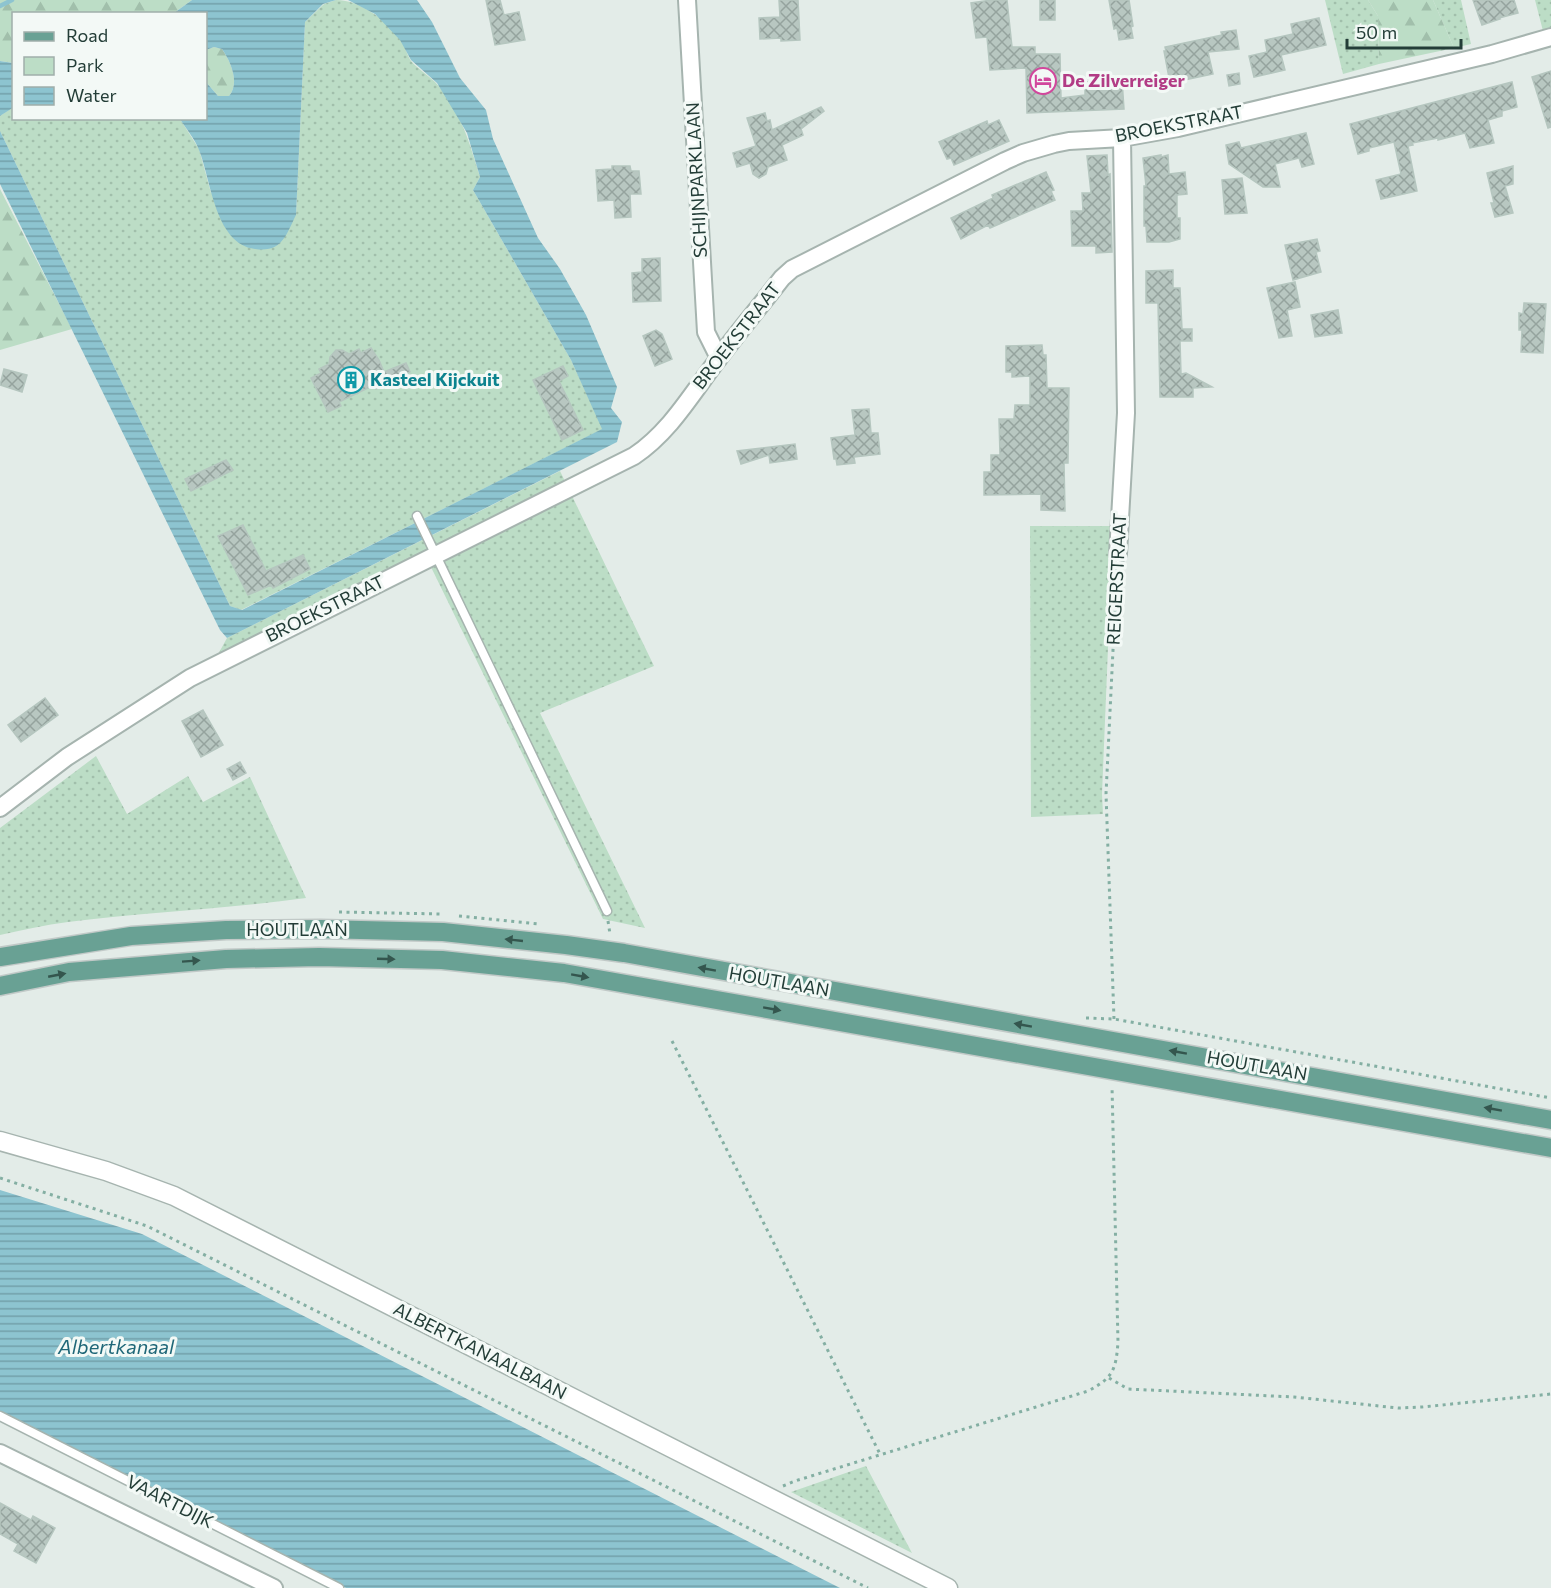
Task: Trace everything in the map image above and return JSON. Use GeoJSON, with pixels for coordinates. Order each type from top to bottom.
{"type":"FeatureCollection","features":[{"type":"Feature","properties":{"kind":"main road","name":"HOUTLAAN"},"geometry":{"type":"LineString","coordinates":[[0,957],[131,936],[226,930],[320,928],[443,932],[624,954],[1551,1120]]}},
{"type":"Feature","properties":{"kind":"main road","name":"HOUTLAAN"},"geometry":{"type":"LineString","coordinates":[[0,986],[69,972],[226,958],[319,957],[442,960],[564,973],[1551,1148]]}},
{"type":"Feature","properties":{"kind":"street","name":"SCHIJNPARKLAAN"},"geometry":{"type":"LineString","coordinates":[[687,0],[706,332],[719,357]]}},
{"type":"Feature","properties":{"kind":"street","name":"BROEKSTRAAT"},"geometry":{"type":"LineString","coordinates":[[0,808],[67,757],[190,678],[433,548],[634,456],[651,444],[672,422],[719,357],[782,278],[805,261],[1023,153],[1069,141],[1122,138],[1178,128],[1500,52],[1551,37]]}},
{"type":"Feature","properties":{"kind":"street","name":"REIGERSTRAAT"},"geometry":{"type":"LineString","coordinates":[[1118,554],[1126,413],[1122,138]]}},
{"type":"Feature","properties":{"kind":"street","name":"ALBERTKANAALBAAN"},"geometry":{"type":"LineString","coordinates":[[0,1141],[106,1171],[174,1196],[948,1588]]}},
{"type":"Feature","properties":{"kind":"street","name":"VAARTDIJK"},"geometry":{"type":"LineString","coordinates":[[0,1453],[274,1588]]}},
{"type":"Feature","properties":{"kind":"lane"},"geometry":{"type":"LineString","coordinates":[[417,516],[607,911]]}},
{"type":"Feature","properties":{"kind":"lane","name":"VAARTDIJK"},"geometry":{"type":"LineString","coordinates":[[0,1416],[339,1588]]}},
{"type":"Feature","properties":{"kind":"path","name":"REIGERSTRAAT"},"geometry":{"type":"LineString","coordinates":[[1118,554],[1106,794],[1114,1019],[1551,1098]]}},
{"type":"Feature","properties":{"kind":"path"},"geometry":{"type":"LineString","coordinates":[[672,1041],[880,1454]]}},
{"type":"Feature","properties":{"kind":"path"},"geometry":{"type":"LineString","coordinates":[[773,1499],[784,1486],[795,1481],[1088,1391],[1109,1378],[1116,1365],[1118,1342],[1111,1092],[1115,1070]]}},
{"type":"Feature","properties":{"kind":"path","name":"ALBERTKANAALBAAN"},"geometry":{"type":"LineString","coordinates":[[0,1178],[147,1226],[868,1588]]}},
{"type":"Feature","properties":{"kind":"path"},"geometry":{"type":"LineString","coordinates":[[1109,1378],[1128,1389],[1294,1398],[1398,1408],[1551,1394]]}},
{"type":"Feature","properties":{"kind":"green space"},"geometry":{"type":"Polygon","coordinates":[[[0,0],[192,0],[175,12],[12,12],[12,63],[0,61],[0,0]]]}},
{"type":"Feature","properties":{"kind":"green space"},"geometry":{"type":"Polygon","coordinates":[[[336,0],[345,1],[373,13],[401,40],[411,61],[444,92],[458,115],[480,177],[473,190],[571,360],[603,429],[241,610],[230,606],[0,131],[0,116],[12,108],[12,120],[181,120],[199,149],[211,193],[296,215],[305,22],[324,4],[336,0]]]}},
{"type":"Feature","properties":{"kind":"green space"},"geometry":{"type":"Polygon","coordinates":[[[1325,0],[1368,0],[1378,16],[1379,64],[1343,74],[1325,0]]]}},
{"type":"Feature","properties":{"kind":"green space"},"geometry":{"type":"Polygon","coordinates":[[[1368,0],[1433,0],[1454,48],[1379,64],[1378,16],[1368,0]]]}},
{"type":"Feature","properties":{"kind":"green space"},"geometry":{"type":"Polygon","coordinates":[[[1433,0],[1461,0],[1471,44],[1454,48],[1433,0]]]}},
{"type":"Feature","properties":{"kind":"green space"},"geometry":{"type":"Polygon","coordinates":[[[1535,0],[1551,0],[1551,29],[1543,31],[1535,0]]]}},
{"type":"Feature","properties":{"kind":"green space"},"geometry":{"type":"Polygon","coordinates":[[[214,47],[222,49],[231,66],[234,85],[229,96],[218,96],[207,83],[207,50],[214,47]]]}},
{"type":"Feature","properties":{"kind":"green space"},"geometry":{"type":"Polygon","coordinates":[[[0,189],[72,329],[0,350],[0,189]]]}},
{"type":"Feature","properties":{"kind":"green space"},"geometry":{"type":"Polygon","coordinates":[[[560,471],[654,666],[540,713],[645,928],[603,919],[430,565],[205,678],[227,638],[560,471]]]}},
{"type":"Feature","properties":{"kind":"green space"},"geometry":{"type":"Polygon","coordinates":[[[1030,526],[1113,526],[1103,814],[1031,817],[1030,526]]]}},
{"type":"Feature","properties":{"kind":"green space"},"geometry":{"type":"Polygon","coordinates":[[[96,756],[127,814],[188,776],[203,802],[250,777],[306,898],[68,922],[0,935],[0,828],[96,756]]]}},
{"type":"Feature","properties":{"kind":"green space"},"geometry":{"type":"Polygon","coordinates":[[[866,1466],[912,1553],[791,1492],[866,1466]]]}},
{"type":"Feature","properties":{"kind":"water"},"geometry":{"type":"Polygon","coordinates":[[[192,0],[336,0],[323,4],[305,22],[296,215],[282,241],[271,248],[264,250],[242,245],[231,236],[216,209],[197,146],[181,120],[207,120],[207,83],[218,96],[229,96],[234,85],[233,72],[222,49],[214,47],[207,50],[207,12],[175,12],[192,0]]]}},
{"type":"Feature","properties":{"kind":"water"},"geometry":{"type":"Polygon","coordinates":[[[348,0],[417,0],[432,22],[460,78],[486,110],[493,139],[538,238],[560,269],[586,315],[617,387],[611,408],[622,422],[617,442],[227,638],[220,630],[0,184],[0,131],[230,606],[242,610],[602,429],[571,360],[473,190],[480,177],[467,133],[437,83],[411,60],[400,40],[375,14],[348,0]]]}},
{"type":"Feature","properties":{"kind":"water"},"geometry":{"type":"Polygon","coordinates":[[[0,61],[12,63],[12,108],[0,116],[0,61]]]}},
{"type":"Feature","properties":{"kind":"water","name":"Albertkanaal"},"geometry":{"type":"Polygon","coordinates":[[[0,1190],[142,1234],[840,1588],[346,1588],[0,1415],[0,1190]]]}},
{"type":"Feature","properties":{"kind":"building"},"geometry":{"type":"Polygon","coordinates":[[[486,0],[500,0],[504,15],[519,12],[525,40],[495,45],[486,0]]]}},
{"type":"Feature","properties":{"kind":"building"},"geometry":{"type":"Polygon","coordinates":[[[779,0],[798,0],[800,40],[760,39],[759,18],[780,17],[779,0]]]}},
{"type":"Feature","properties":{"kind":"building"},"geometry":{"type":"Polygon","coordinates":[[[1007,0],[1012,47],[1035,47],[1035,54],[1060,54],[1061,98],[1085,95],[1085,82],[1122,80],[1124,109],[1027,113],[1026,68],[990,70],[987,37],[976,38],[971,3],[1007,0]]]}},
{"type":"Feature","properties":{"kind":"building"},"geometry":{"type":"Polygon","coordinates":[[[1040,0],[1055,0],[1055,20],[1040,20],[1040,0]]]}},
{"type":"Feature","properties":{"kind":"building"},"geometry":{"type":"Polygon","coordinates":[[[1109,0],[1129,0],[1133,38],[1119,40],[1117,28],[1114,29],[1109,0]]]}},
{"type":"Feature","properties":{"kind":"building"},"geometry":{"type":"Polygon","coordinates":[[[1473,0],[1514,0],[1518,13],[1482,25],[1473,0]]]}},
{"type":"Feature","properties":{"kind":"building"},"geometry":{"type":"Polygon","coordinates":[[[1319,18],[1326,45],[1281,55],[1285,70],[1254,77],[1249,56],[1267,52],[1265,40],[1293,34],[1291,24],[1319,18]]]}},
{"type":"Feature","properties":{"kind":"building"},"geometry":{"type":"Polygon","coordinates":[[[1236,30],[1239,49],[1208,52],[1213,74],[1170,83],[1165,47],[1236,30]]]}},
{"type":"Feature","properties":{"kind":"building"},"geometry":{"type":"Polygon","coordinates":[[[1551,71],[1551,127],[1548,128],[1532,77],[1551,71]]]}},
{"type":"Feature","properties":{"kind":"building"},"geometry":{"type":"Polygon","coordinates":[[[1239,73],[1240,84],[1229,86],[1227,75],[1239,73]]]}},
{"type":"Feature","properties":{"kind":"building"},"geometry":{"type":"Polygon","coordinates":[[[1512,82],[1517,107],[1502,111],[1502,116],[1488,120],[1494,143],[1470,148],[1465,133],[1438,140],[1438,138],[1412,143],[1413,145],[1408,146],[1417,191],[1381,199],[1376,180],[1401,174],[1394,142],[1369,148],[1369,151],[1358,154],[1350,124],[1512,82]]]}},
{"type":"Feature","properties":{"kind":"building"},"geometry":{"type":"Polygon","coordinates":[[[821,107],[824,111],[801,129],[803,135],[782,145],[787,160],[768,167],[766,174],[759,178],[753,174],[750,163],[737,167],[733,153],[756,146],[747,118],[765,113],[767,121],[770,120],[772,130],[821,107]]]}},
{"type":"Feature","properties":{"kind":"building"},"geometry":{"type":"Polygon","coordinates":[[[999,120],[1009,141],[954,165],[951,158],[947,159],[939,142],[987,121],[988,125],[999,120]]]}},
{"type":"Feature","properties":{"kind":"building"},"geometry":{"type":"Polygon","coordinates":[[[1306,133],[1314,164],[1302,167],[1299,158],[1275,164],[1280,187],[1263,187],[1229,164],[1226,145],[1239,142],[1241,148],[1306,133]]]}},
{"type":"Feature","properties":{"kind":"building"},"geometry":{"type":"Polygon","coordinates":[[[1107,155],[1108,175],[1110,174],[1112,252],[1096,253],[1096,246],[1072,246],[1071,211],[1083,211],[1082,193],[1091,193],[1087,156],[1107,155]]]}},
{"type":"Feature","properties":{"kind":"building"},"geometry":{"type":"Polygon","coordinates":[[[1161,155],[1161,157],[1168,155],[1169,174],[1185,172],[1187,194],[1177,195],[1180,239],[1169,242],[1147,242],[1146,226],[1144,226],[1144,186],[1146,186],[1143,158],[1161,155]]]}},
{"type":"Feature","properties":{"kind":"building"},"geometry":{"type":"Polygon","coordinates":[[[612,166],[630,166],[631,171],[639,171],[641,194],[630,194],[631,217],[615,218],[614,200],[598,201],[596,170],[612,169],[612,166]]]}},
{"type":"Feature","properties":{"kind":"building"},"geometry":{"type":"Polygon","coordinates":[[[1513,166],[1513,184],[1505,186],[1513,213],[1495,217],[1487,173],[1513,166]]]}},
{"type":"Feature","properties":{"kind":"building"},"geometry":{"type":"Polygon","coordinates":[[[1046,172],[1054,190],[1051,191],[1055,200],[990,228],[988,225],[961,239],[951,218],[993,198],[992,195],[1046,172]]]}},
{"type":"Feature","properties":{"kind":"building"},"geometry":{"type":"Polygon","coordinates":[[[1242,178],[1247,213],[1225,214],[1222,180],[1242,178]]]}},
{"type":"Feature","properties":{"kind":"building"},"geometry":{"type":"Polygon","coordinates":[[[1317,239],[1320,251],[1316,252],[1321,272],[1293,280],[1285,245],[1317,239]]]}},
{"type":"Feature","properties":{"kind":"building"},"geometry":{"type":"Polygon","coordinates":[[[660,258],[661,301],[633,302],[632,273],[642,272],[642,259],[660,258]]]}},
{"type":"Feature","properties":{"kind":"building"},"geometry":{"type":"Polygon","coordinates":[[[1173,270],[1173,288],[1180,288],[1182,329],[1192,329],[1192,341],[1180,341],[1181,374],[1186,373],[1212,387],[1193,388],[1193,397],[1160,397],[1158,303],[1146,303],[1146,271],[1173,270]]]}},
{"type":"Feature","properties":{"kind":"building"},"geometry":{"type":"Polygon","coordinates":[[[1295,282],[1300,307],[1287,310],[1292,336],[1279,338],[1267,288],[1295,282]]]}},
{"type":"Feature","properties":{"kind":"building"},"geometry":{"type":"Polygon","coordinates":[[[1524,303],[1546,304],[1543,353],[1521,352],[1522,330],[1519,330],[1519,313],[1523,314],[1524,303]]]}},
{"type":"Feature","properties":{"kind":"building"},"geometry":{"type":"Polygon","coordinates":[[[1338,310],[1342,333],[1315,337],[1311,315],[1338,310]]]}},
{"type":"Feature","properties":{"kind":"building"},"geometry":{"type":"Polygon","coordinates":[[[656,330],[662,334],[672,359],[655,366],[643,336],[656,330]]]}},
{"type":"Feature","properties":{"kind":"building"},"geometry":{"type":"Polygon","coordinates":[[[1042,345],[1043,355],[1046,355],[1047,388],[1069,388],[1068,463],[1064,463],[1065,511],[1041,510],[1041,494],[984,495],[984,472],[991,472],[991,455],[1000,455],[999,419],[1014,419],[1015,405],[1030,405],[1030,376],[1012,377],[1012,372],[1006,372],[1006,346],[1042,345]]]}},
{"type":"Feature","properties":{"kind":"building","name":"Kasteel Kijckuit"},"geometry":{"type":"Polygon","coordinates":[[[371,348],[384,372],[406,363],[410,372],[376,389],[374,385],[339,402],[341,406],[328,412],[311,378],[321,373],[319,369],[329,364],[330,357],[336,350],[349,354],[359,349],[361,353],[371,348]]]}},
{"type":"Feature","properties":{"kind":"building"},"geometry":{"type":"Polygon","coordinates":[[[563,366],[568,376],[559,381],[583,430],[562,440],[533,380],[563,366]]]}},
{"type":"Feature","properties":{"kind":"building"},"geometry":{"type":"Polygon","coordinates":[[[4,369],[27,375],[22,392],[0,385],[4,369]]]}},
{"type":"Feature","properties":{"kind":"building"},"geometry":{"type":"Polygon","coordinates":[[[869,409],[871,433],[878,433],[880,454],[854,457],[855,463],[837,465],[831,438],[855,435],[852,410],[869,409]]]}},
{"type":"Feature","properties":{"kind":"building"},"geometry":{"type":"Polygon","coordinates":[[[795,444],[797,459],[770,463],[769,455],[741,464],[737,451],[795,444]]]}},
{"type":"Feature","properties":{"kind":"building"},"geometry":{"type":"Polygon","coordinates":[[[226,460],[233,470],[191,491],[185,479],[226,460]]]}},
{"type":"Feature","properties":{"kind":"building"},"geometry":{"type":"Polygon","coordinates":[[[243,525],[266,571],[303,555],[310,569],[273,588],[271,585],[248,595],[218,536],[243,525]]]}},
{"type":"Feature","properties":{"kind":"building"},"geometry":{"type":"Polygon","coordinates":[[[45,698],[58,715],[21,742],[8,725],[45,698]]]}},
{"type":"Feature","properties":{"kind":"building"},"geometry":{"type":"Polygon","coordinates":[[[203,710],[223,745],[201,757],[182,721],[203,710]]]}},
{"type":"Feature","properties":{"kind":"building"},"geometry":{"type":"Polygon","coordinates":[[[240,762],[246,773],[233,780],[227,769],[240,762]]]}},
{"type":"Feature","properties":{"kind":"building"},"geometry":{"type":"Polygon","coordinates":[[[0,1503],[31,1520],[33,1516],[55,1528],[36,1563],[14,1551],[18,1544],[0,1534],[0,1503]]]}},
{"type":"Feature","properties":{"kind":"waterway"},"geometry":{"type":"LineString","coordinates":[[0,6],[12,0]]}},
{"type":"Feature","properties":{"kind":"place","name":"De Zilverreiger"},"geometry":{"type":"Point","coordinates":[1043,81]}},
{"type":"Feature","properties":{"kind":"place","name":"Kasteel Kijckuit"},"geometry":{"type":"Point","coordinates":[351,380]}}]}
